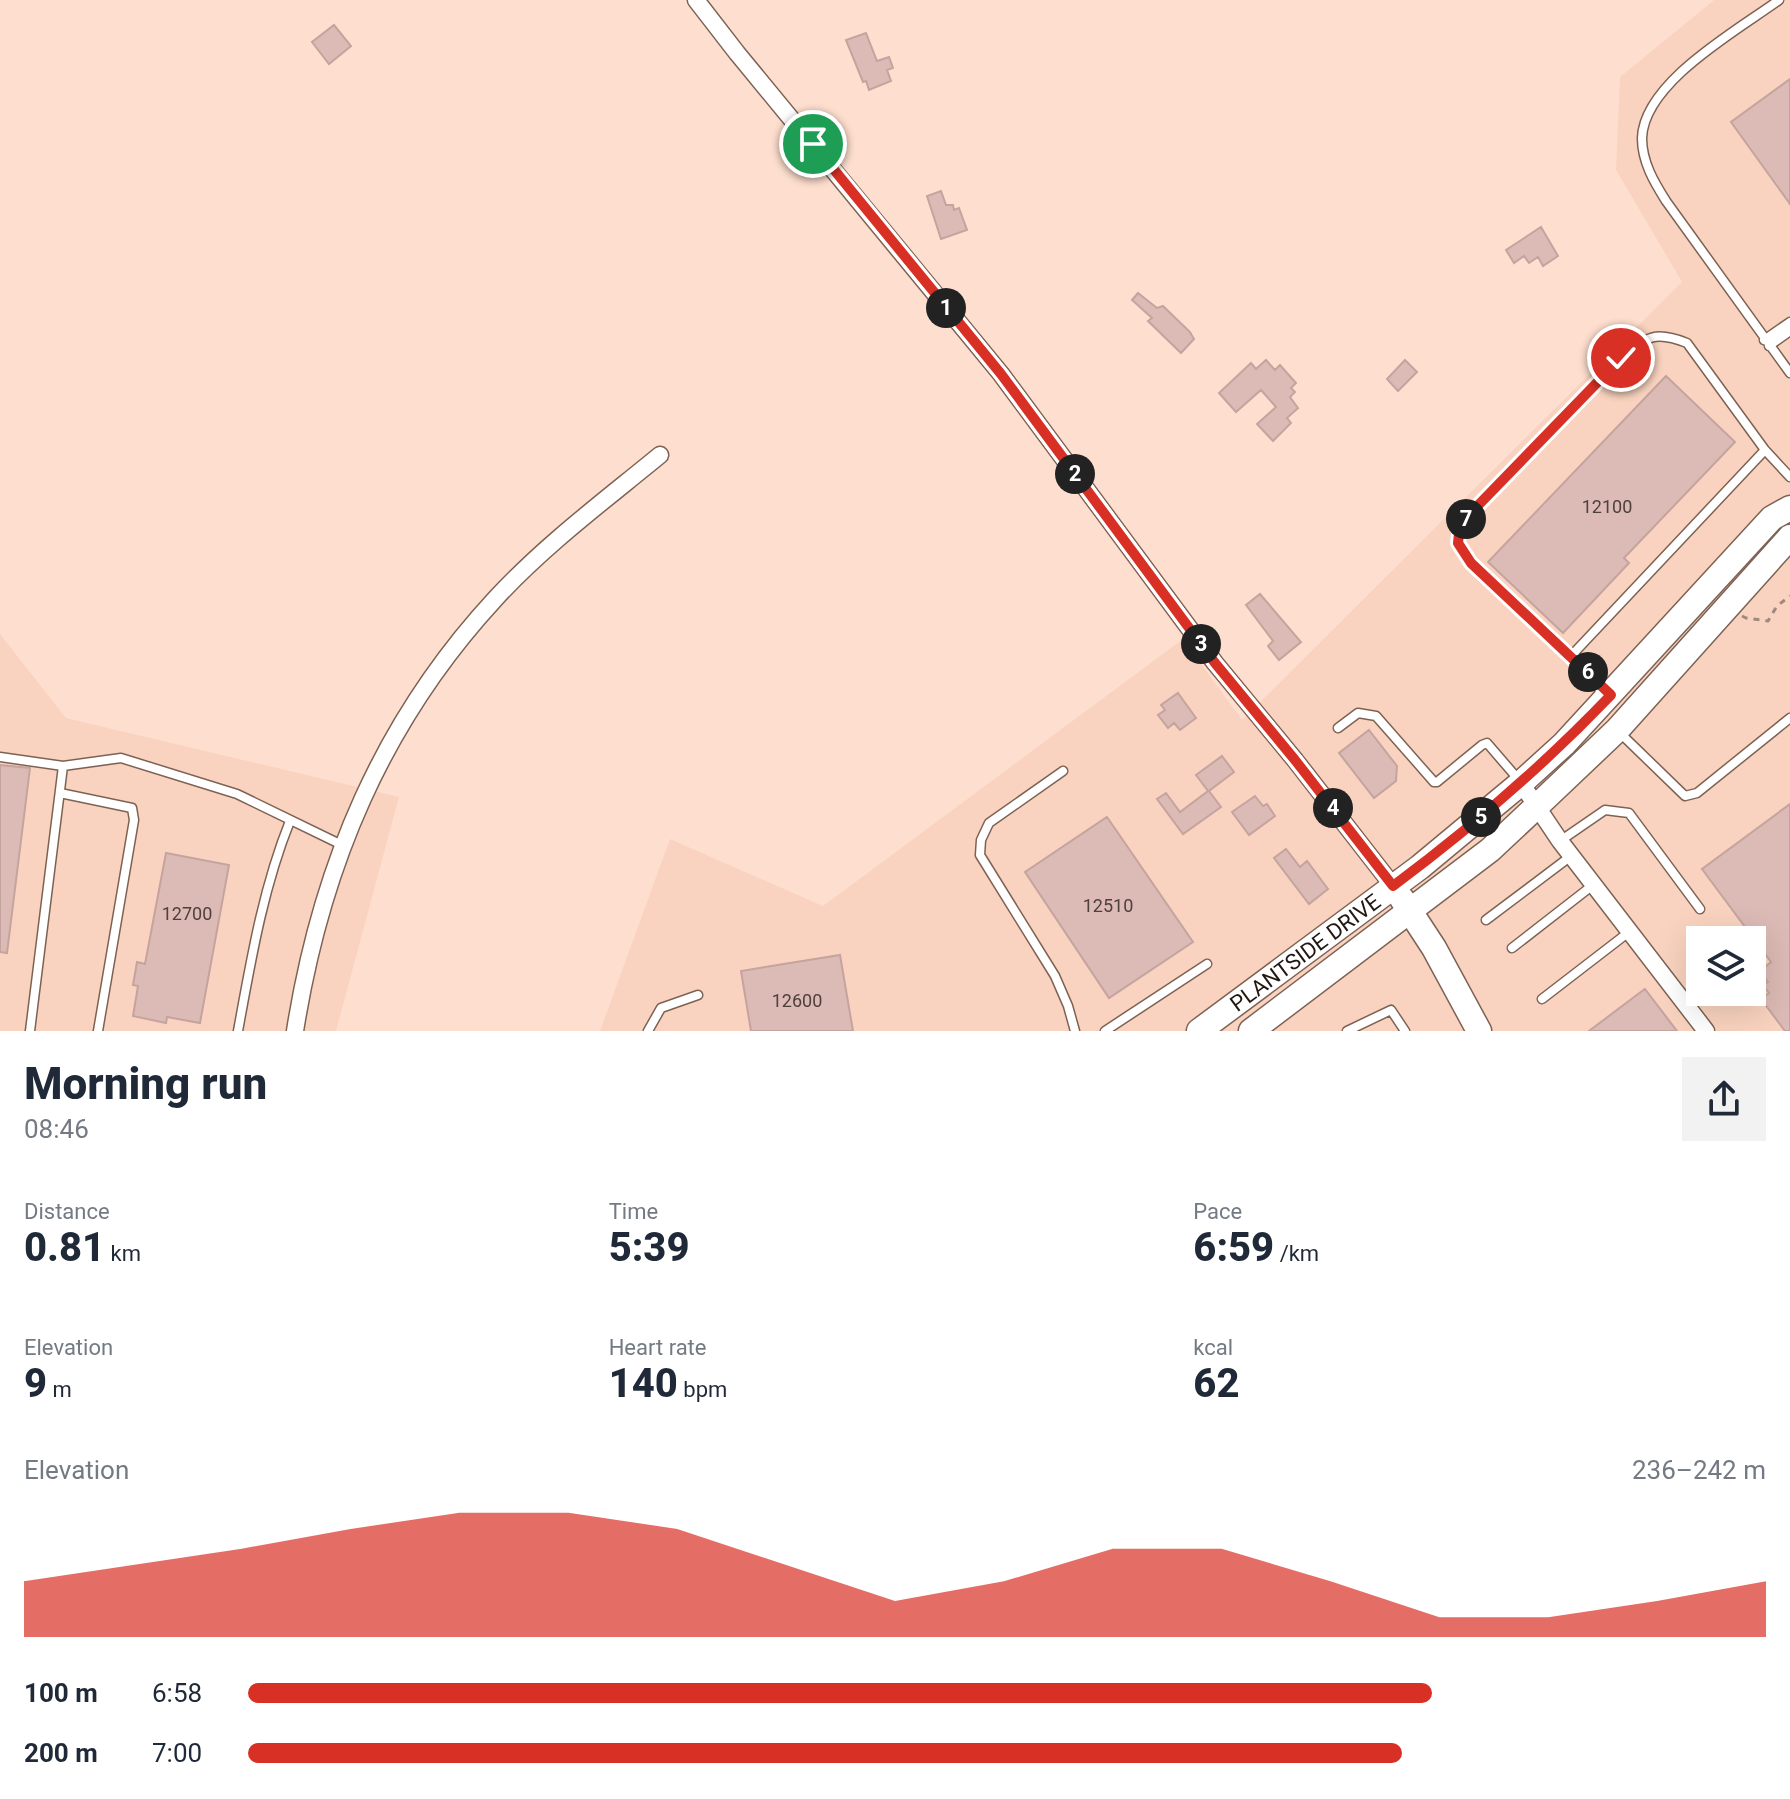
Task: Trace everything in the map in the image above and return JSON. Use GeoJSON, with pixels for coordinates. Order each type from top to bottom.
{"type":"FeatureCollection","features":[{"type":"Feature","properties":{"kind":"street"},"geometry":{"type":"LineString","coordinates":[[696,0],[1001,374],[1215,663],[1393,886],[1434,948],[1479,1031]]}},
{"type":"Feature","properties":{"kind":"street"},"geometry":{"type":"LineString","coordinates":[[295,1031],[319,917],[342,845],[357,809],[404,719],[450,652],[497,597],[539,557],[660,455]]}},
{"type":"Feature","properties":{"kind":"street","name":"PLANTSIDE DRIVE"},"geometry":{"type":"LineString","coordinates":[[1199,1031],[1393,886],[1521,783],[1611,695],[1772,518],[1790,508]]}},
{"type":"Feature","properties":{"kind":"street","name":"PLANTSIDE DRIVE"},"geometry":{"type":"LineString","coordinates":[[1251,1031],[1490,850],[1617,730],[1790,537]]}},
{"type":"Feature","properties":{"kind":"street"},"geometry":{"type":"LineString","coordinates":[[1670,630],[1691,648]]}},
{"type":"Feature","properties":{"kind":"street"},"geometry":{"type":"LineString","coordinates":[[1521,783],[1560,841],[1706,1031]]}},
{"type":"Feature","properties":{"kind":"lane"},"geometry":{"type":"LineString","coordinates":[[1779,0],[1668,83],[1645,118],[1642,140],[1649,173],[1666,201],[1790,373]]}},
{"type":"Feature","properties":{"kind":"lane"},"geometry":{"type":"LineString","coordinates":[[1767,343],[1790,322]]}},
{"type":"Feature","properties":{"kind":"lane"},"geometry":{"type":"LineString","coordinates":[[1767,343],[1790,331]]}},
{"type":"Feature","properties":{"kind":"lane"},"geometry":{"type":"LineString","coordinates":[[1611,695],[1471,563],[1458,543],[1460,524],[1621,358],[1654,335],[1687,343],[1765,450],[1790,477]]}},
{"type":"Feature","properties":{"kind":"lane"},"geometry":{"type":"LineString","coordinates":[[1571,656],[1765,450]]}},
{"type":"Feature","properties":{"kind":"lane"},"geometry":{"type":"LineString","coordinates":[[1338,728],[1358,713],[1376,716],[1434,782],[1487,743],[1521,783]]}},
{"type":"Feature","properties":{"kind":"lane"},"geometry":{"type":"LineString","coordinates":[[1617,730],[1685,796],[1697,793],[1790,718]]}},
{"type":"Feature","properties":{"kind":"lane"},"geometry":{"type":"LineString","coordinates":[[0,757],[63,766],[121,758],[237,794],[342,845]]}},
{"type":"Feature","properties":{"kind":"lane"},"geometry":{"type":"LineString","coordinates":[[30,1031],[63,766]]}},
{"type":"Feature","properties":{"kind":"lane"},"geometry":{"type":"LineString","coordinates":[[1063,771],[989,823],[981,840],[980,855],[1055,976],[1075,1031]]}},
{"type":"Feature","properties":{"kind":"lane"},"geometry":{"type":"LineString","coordinates":[[60,793],[132,808],[134,820],[98,1031]]}},
{"type":"Feature","properties":{"kind":"lane"},"geometry":{"type":"LineString","coordinates":[[1560,841],[1605,810],[1629,813],[1700,909]]}},
{"type":"Feature","properties":{"kind":"lane"},"geometry":{"type":"LineString","coordinates":[[238,1031],[253,949],[279,848],[290,821]]}},
{"type":"Feature","properties":{"kind":"lane"},"geometry":{"type":"LineString","coordinates":[[1486,920],[1571,855]]}},
{"type":"Feature","properties":{"kind":"lane"},"geometry":{"type":"LineString","coordinates":[[1512,948],[1594,884]]}},
{"type":"Feature","properties":{"kind":"lane"},"geometry":{"type":"LineString","coordinates":[[1542,999],[1630,931]]}},
{"type":"Feature","properties":{"kind":"lane"},"geometry":{"type":"LineString","coordinates":[[1105,1031],[1207,964]]}},
{"type":"Feature","properties":{"kind":"lane"},"geometry":{"type":"LineString","coordinates":[[648,1031],[661,1008],[698,995]]}},
{"type":"Feature","properties":{"kind":"lane"},"geometry":{"type":"LineString","coordinates":[[1347,1031],[1391,1010],[1405,1031]]}},
{"type":"Feature","properties":{"kind":"path"},"geometry":{"type":"LineString","coordinates":[[1739,613],[1746,618],[1768,621],[1777,606],[1790,596]]}},
{"type":"Feature","properties":{"kind":"shaded area"},"geometry":{"type":"Polygon","coordinates":[[[1714,0],[1790,0],[1790,1031],[600,1031],[670,839],[823,906],[1183,639],[1242,720],[1682,282],[1616,170],[1620,77],[1714,0]]]}},
{"type":"Feature","properties":{"kind":"shaded area"},"geometry":{"type":"Polygon","coordinates":[[[0,634],[66,718],[399,797],[336,1031],[0,1031],[0,634]]]}},
{"type":"Feature","properties":{"kind":"building"},"geometry":{"type":"Polygon","coordinates":[[[334,25],[351,46],[329,64],[312,42],[334,25]]]}},
{"type":"Feature","properties":{"kind":"building"},"geometry":{"type":"Polygon","coordinates":[[[866,33],[877,61],[889,57],[893,68],[887,70],[891,81],[869,90],[846,40],[866,33]]]}},
{"type":"Feature","properties":{"kind":"building"},"geometry":{"type":"Polygon","coordinates":[[[1790,79],[1790,204],[1731,122],[1790,79]]]}},
{"type":"Feature","properties":{"kind":"building"},"geometry":{"type":"Polygon","coordinates":[[[941,191],[946,205],[953,205],[954,210],[959,208],[967,230],[941,239],[927,196],[941,191]]]}},
{"type":"Feature","properties":{"kind":"building"},"geometry":{"type":"Polygon","coordinates":[[[1541,227],[1558,256],[1543,266],[1538,257],[1529,263],[1524,256],[1514,263],[1506,250],[1541,227]]]}},
{"type":"Feature","properties":{"kind":"building"},"geometry":{"type":"Polygon","coordinates":[[[1138,293],[1157,308],[1163,306],[1190,332],[1194,339],[1181,353],[1148,321],[1152,318],[1132,300],[1138,293]]]}},
{"type":"Feature","properties":{"kind":"building"},"geometry":{"type":"Polygon","coordinates":[[[1266,360],[1275,370],[1280,365],[1296,383],[1291,388],[1295,392],[1290,397],[1298,408],[1287,418],[1291,423],[1273,441],[1257,424],[1276,407],[1261,390],[1236,412],[1219,393],[1251,363],[1256,369],[1266,360]]]}},
{"type":"Feature","properties":{"kind":"building"},"geometry":{"type":"Polygon","coordinates":[[[1405,360],[1417,372],[1398,391],[1387,379],[1405,360]]]}},
{"type":"Feature","properties":{"kind":"building"},"geometry":{"type":"Polygon","coordinates":[[[1666,376],[1735,442],[1624,558],[1629,563],[1563,633],[1488,562],[1666,376]]]}},
{"type":"Feature","properties":{"kind":"building"},"geometry":{"type":"Polygon","coordinates":[[[1260,594],[1301,642],[1279,660],[1268,646],[1273,641],[1246,605],[1260,594]]]}},
{"type":"Feature","properties":{"kind":"building"},"geometry":{"type":"Polygon","coordinates":[[[1178,693],[1196,718],[1180,730],[1174,723],[1168,728],[1158,715],[1165,710],[1161,705],[1178,693]]]}},
{"type":"Feature","properties":{"kind":"building"},"geometry":{"type":"Polygon","coordinates":[[[1369,730],[1397,766],[1396,781],[1374,798],[1339,753],[1369,730]]]}},
{"type":"Feature","properties":{"kind":"building"},"geometry":{"type":"Polygon","coordinates":[[[1222,756],[1234,772],[1209,791],[1221,807],[1183,834],[1157,799],[1166,793],[1180,812],[1208,791],[1196,775],[1222,756]]]}},
{"type":"Feature","properties":{"kind":"building"},"geometry":{"type":"Polygon","coordinates":[[[0,765],[30,768],[7,953],[0,952],[0,765]]]}},
{"type":"Feature","properties":{"kind":"building"},"geometry":{"type":"Polygon","coordinates":[[[1255,796],[1263,806],[1267,804],[1275,816],[1249,835],[1232,812],[1255,796]]]}},
{"type":"Feature","properties":{"kind":"building"},"geometry":{"type":"Polygon","coordinates":[[[1790,804],[1790,1031],[1785,1031],[1766,1006],[1766,995],[1769,993],[1766,989],[1766,966],[1771,962],[1766,955],[1766,926],[1744,926],[1702,869],[1790,804]]]}},
{"type":"Feature","properties":{"kind":"building"},"geometry":{"type":"Polygon","coordinates":[[[1107,817],[1193,942],[1109,998],[1025,872],[1107,817]]]}},
{"type":"Feature","properties":{"kind":"building"},"geometry":{"type":"Polygon","coordinates":[[[1286,849],[1300,867],[1307,861],[1328,889],[1309,904],[1274,858],[1286,849]]]}},
{"type":"Feature","properties":{"kind":"building"},"geometry":{"type":"Polygon","coordinates":[[[166,853],[229,865],[200,1023],[167,1017],[166,1023],[133,1016],[138,986],[133,985],[137,962],[145,964],[166,853]]]}},
{"type":"Feature","properties":{"kind":"building"},"geometry":{"type":"Polygon","coordinates":[[[840,955],[853,1031],[751,1031],[741,971],[840,955]]]}},
{"type":"Feature","properties":{"kind":"building"},"geometry":{"type":"Polygon","coordinates":[[[1645,989],[1677,1031],[1589,1031],[1638,994],[1645,989]]]}},
{"type":"Feature","properties":{"kind":"route"},"geometry":{"type":"LineString","coordinates":[[813,144],[1001,374],[1215,663],[1393,886],[1521,783],[1611,695],[1471,563],[1458,543],[1460,524],[1621,358]]}}]}
